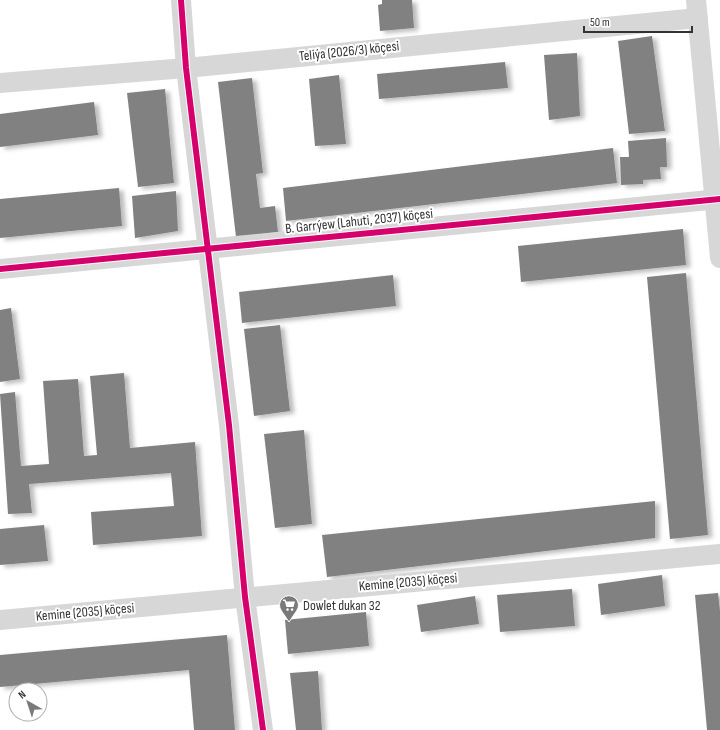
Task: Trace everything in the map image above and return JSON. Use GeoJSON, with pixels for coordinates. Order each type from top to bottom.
{"type":"FeatureCollection","features":[{"type":"Feature","properties":{"kind":"street"},"geometry":{"type":"LineString","coordinates":[[181,0],[186,68],[229,425],[245,597],[262,730]]}},
{"type":"Feature","properties":{"kind":"street"},"geometry":{"type":"LineString","coordinates":[[697,9],[717,200],[720,258]]}},
{"type":"Feature","properties":{"kind":"street","name":"Teliýa (2026/3) köçesi"},"geometry":{"type":"LineString","coordinates":[[0,83],[186,68],[697,9]]}},
{"type":"Feature","properties":{"kind":"street","name":"B. Garrýew (Lahuti, 2037) köçesi"},"geometry":{"type":"LineString","coordinates":[[0,269],[717,200]]}},
{"type":"Feature","properties":{"kind":"street","name":"Kemine (2035) köçesi"},"geometry":{"type":"LineString","coordinates":[[0,620],[720,554]]}},
{"type":"Feature","properties":{"kind":"building"},"geometry":{"type":"Polygon","coordinates":[[[382,0],[412,0],[414,28],[380,31],[378,5],[382,4],[382,0]]]}},
{"type":"Feature","properties":{"kind":"building"},"geometry":{"type":"Polygon","coordinates":[[[652,36],[665,131],[629,134],[618,41],[652,36]]]}},
{"type":"Feature","properties":{"kind":"building"},"geometry":{"type":"Polygon","coordinates":[[[577,53],[580,116],[549,120],[544,55],[577,53]]]}},
{"type":"Feature","properties":{"kind":"building"},"geometry":{"type":"Polygon","coordinates":[[[505,62],[508,88],[379,99],[377,74],[505,62]]]}},
{"type":"Feature","properties":{"kind":"building"},"geometry":{"type":"Polygon","coordinates":[[[339,75],[346,144],[315,146],[309,79],[339,75]]]}},
{"type":"Feature","properties":{"kind":"building"},"geometry":{"type":"Polygon","coordinates":[[[252,78],[263,173],[256,174],[260,208],[275,206],[278,232],[236,237],[218,82],[252,78]]]}},
{"type":"Feature","properties":{"kind":"building"},"geometry":{"type":"Polygon","coordinates":[[[165,89],[174,183],[138,187],[127,93],[165,89]]]}},
{"type":"Feature","properties":{"kind":"building"},"geometry":{"type":"Polygon","coordinates":[[[94,102],[98,135],[0,147],[0,114],[94,102]]]}},
{"type":"Feature","properties":{"kind":"building"},"geometry":{"type":"Polygon","coordinates":[[[666,138],[667,167],[660,167],[661,179],[643,180],[643,184],[621,185],[620,157],[629,157],[628,141],[666,138]]]}},
{"type":"Feature","properties":{"kind":"building"},"geometry":{"type":"Polygon","coordinates":[[[613,148],[617,183],[286,221],[283,188],[613,148]]]}},
{"type":"Feature","properties":{"kind":"building"},"geometry":{"type":"Polygon","coordinates":[[[119,188],[122,226],[0,238],[0,199],[119,188]]]}},
{"type":"Feature","properties":{"kind":"building"},"geometry":{"type":"Polygon","coordinates":[[[176,191],[178,231],[135,238],[132,196],[176,191]]]}},
{"type":"Feature","properties":{"kind":"building"},"geometry":{"type":"Polygon","coordinates":[[[683,229],[686,265],[521,282],[518,246],[683,229]]]}},
{"type":"Feature","properties":{"kind":"building"},"geometry":{"type":"Polygon","coordinates":[[[686,273],[708,535],[670,539],[647,277],[686,273]]]}},
{"type":"Feature","properties":{"kind":"building"},"geometry":{"type":"Polygon","coordinates":[[[393,275],[396,306],[242,323],[239,292],[393,275]]]}},
{"type":"Feature","properties":{"kind":"building"},"geometry":{"type":"Polygon","coordinates":[[[11,308],[20,379],[0,382],[0,310],[11,308]]]}},
{"type":"Feature","properties":{"kind":"building"},"geometry":{"type":"Polygon","coordinates":[[[280,325],[290,411],[254,416],[244,329],[280,325]]]}},
{"type":"Feature","properties":{"kind":"building"},"geometry":{"type":"Polygon","coordinates":[[[124,373],[130,448],[195,442],[202,536],[93,545],[91,512],[174,506],[171,473],[29,484],[32,513],[8,514],[0,394],[15,392],[21,466],[49,464],[43,381],[78,379],[84,456],[97,455],[90,376],[124,373]]]}},
{"type":"Feature","properties":{"kind":"building"},"geometry":{"type":"Polygon","coordinates":[[[304,430],[312,524],[275,528],[264,434],[304,430]]]}},
{"type":"Feature","properties":{"kind":"building"},"geometry":{"type":"Polygon","coordinates":[[[655,501],[655,538],[327,577],[322,535],[655,501]]]}},
{"type":"Feature","properties":{"kind":"building"},"geometry":{"type":"Polygon","coordinates":[[[44,525],[48,561],[0,565],[0,529],[44,525]]]}},
{"type":"Feature","properties":{"kind":"building"},"geometry":{"type":"Polygon","coordinates":[[[662,575],[665,606],[601,615],[598,584],[662,575]]]}},
{"type":"Feature","properties":{"kind":"building"},"geometry":{"type":"Polygon","coordinates":[[[572,589],[575,626],[500,632],[497,595],[572,589]]]}},
{"type":"Feature","properties":{"kind":"building"},"geometry":{"type":"Polygon","coordinates":[[[718,593],[720,611],[720,730],[707,730],[695,595],[718,593]]]}},
{"type":"Feature","properties":{"kind":"building"},"geometry":{"type":"Polygon","coordinates":[[[475,596],[479,624],[421,632],[417,605],[475,596]]]}},
{"type":"Feature","properties":{"kind":"building"},"geometry":{"type":"Polygon","coordinates":[[[366,612],[369,646],[288,654],[285,620],[366,612]]]}},
{"type":"Feature","properties":{"kind":"building"},"geometry":{"type":"Polygon","coordinates":[[[227,635],[235,730],[194,730],[189,670],[48,683],[8,682],[8,686],[0,687],[0,655],[227,635]]]}},
{"type":"Feature","properties":{"kind":"building"},"geometry":{"type":"Polygon","coordinates":[[[318,671],[322,730],[296,730],[290,673],[318,671]]]}},
{"type":"Feature","properties":{"kind":"cycle path"},"geometry":{"type":"LineString","coordinates":[[181,0],[186,68],[229,425],[245,597],[263,730]]}},
{"type":"Feature","properties":{"kind":"cycle path"},"geometry":{"type":"LineString","coordinates":[[0,269],[720,199]]}},
{"type":"Feature","properties":{"kind":"place","name":"Dowlet dukan 32"},"geometry":{"type":"Point","coordinates":[289,622]}}]}
